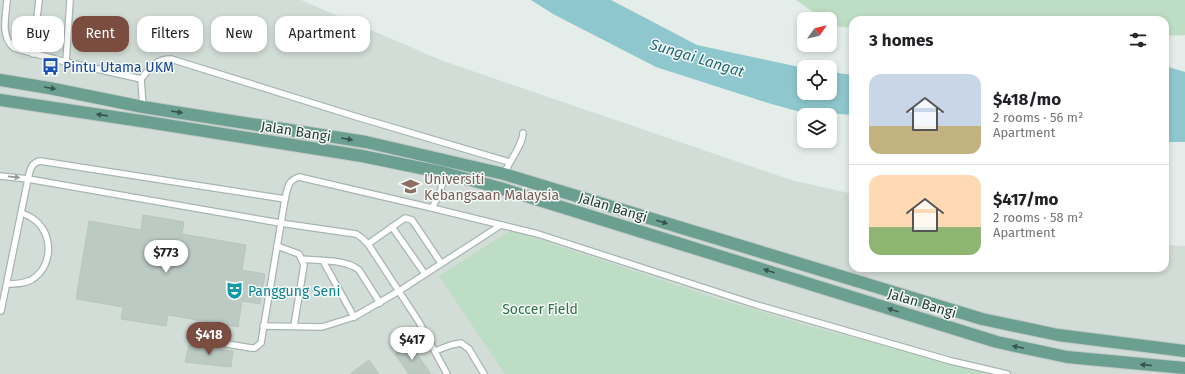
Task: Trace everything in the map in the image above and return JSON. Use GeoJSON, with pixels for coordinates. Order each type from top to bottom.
{"type":"FeatureCollection","features":[{"type":"Feature","properties":{"kind":"main road","name":"Jalan Bangi"},"geometry":{"type":"LineString","coordinates":[[0,80],[49,88],[143,107],[366,142],[504,174],[982,319],[1058,335],[1185,351]]}},
{"type":"Feature","properties":{"kind":"main road","name":"Jalan Bangi"},"geometry":{"type":"LineString","coordinates":[[0,100],[355,155],[445,173],[500,188],[997,342],[1067,357],[1185,368]]}},
{"type":"Feature","properties":{"kind":"lane"},"geometry":{"type":"LineString","coordinates":[[7,0],[4,33],[8,43],[14,48],[32,54],[141,78]]}},
{"type":"Feature","properties":{"kind":"lane"},"geometry":{"type":"LineString","coordinates":[[32,54],[39,0]]}},
{"type":"Feature","properties":{"kind":"lane"},"geometry":{"type":"LineString","coordinates":[[66,62],[70,0]]}},
{"type":"Feature","properties":{"kind":"lane"},"geometry":{"type":"LineString","coordinates":[[143,107],[141,78],[152,65],[162,59],[171,59],[357,117],[509,162]]}},
{"type":"Feature","properties":{"kind":"lane"},"geometry":{"type":"LineString","coordinates":[[504,174],[509,162],[523,139],[524,134]]}},
{"type":"Feature","properties":{"kind":"lane"},"geometry":{"type":"LineString","coordinates":[[0,311],[7,284],[28,179],[34,162],[40,161],[285,199]]}},
{"type":"Feature","properties":{"kind":"lane"},"geometry":{"type":"LineString","coordinates":[[432,208],[440,193],[445,173]]}},
{"type":"Feature","properties":{"kind":"lane"},"geometry":{"type":"LineString","coordinates":[[0,176],[28,179],[280,223],[356,234],[368,244],[399,291],[419,322],[447,374]]}},
{"type":"Feature","properties":{"kind":"lane"},"geometry":{"type":"LineString","coordinates":[[192,338],[251,348],[255,348],[260,343],[285,199],[289,182],[299,177],[538,234],[772,309],[951,361],[1007,374]]}},
{"type":"Feature","properties":{"kind":"lane"},"geometry":{"type":"LineString","coordinates":[[7,284],[19,284],[31,280],[40,272],[47,262],[49,250],[47,237],[42,226],[32,218],[21,213]]}},
{"type":"Feature","properties":{"kind":"lane"},"geometry":{"type":"LineString","coordinates":[[368,244],[405,218],[412,220],[441,263]]}},
{"type":"Feature","properties":{"kind":"lane"},"geometry":{"type":"LineString","coordinates":[[264,326],[322,326],[354,317],[380,303],[501,225]]}},
{"type":"Feature","properties":{"kind":"lane"},"geometry":{"type":"LineString","coordinates":[[392,227],[424,274]]}},
{"type":"Feature","properties":{"kind":"lane"},"geometry":{"type":"LineString","coordinates":[[277,246],[299,254],[304,265],[294,326]]}},
{"type":"Feature","properties":{"kind":"lane"},"geometry":{"type":"LineString","coordinates":[[302,259],[347,263],[354,266],[359,270],[380,303]]}},
{"type":"Feature","properties":{"kind":"lane"},"geometry":{"type":"LineString","coordinates":[[323,261],[354,317]]}},
{"type":"Feature","properties":{"kind":"lane"},"geometry":{"type":"LineString","coordinates":[[435,351],[461,343],[468,349],[484,374]]}},
{"type":"Feature","properties":{"kind":"shaded area","name":"Universiti Kebangsaan Malaysia"},"geometry":{"type":"Polygon","coordinates":[[[0,0],[301,0],[338,16],[275,16],[275,52],[370,52],[370,30],[443,61],[791,180],[849,193],[849,272],[1169,272],[1169,245],[1185,246],[1185,374],[0,374],[0,0]]]}},
{"type":"Feature","properties":{"kind":"green space"},"geometry":{"type":"Polygon","coordinates":[[[796,0],[1185,0],[1185,35],[1169,36],[1169,16],[849,16],[849,28],[837,26],[837,12],[813,12],[796,0]]]}},
{"type":"Feature","properties":{"kind":"green space","name":"Soccer Field"},"geometry":{"type":"Polygon","coordinates":[[[511,230],[715,298],[809,326],[991,374],[505,374],[439,276],[511,230]]]}},
{"type":"Feature","properties":{"kind":"water","name":"Sungai Langat"},"geometry":{"type":"Polygon","coordinates":[[[531,0],[611,0],[697,45],[797,66],[797,100],[837,100],[837,73],[849,74],[849,115],[837,114],[837,108],[797,108],[797,111],[656,67],[553,14],[531,0]]]}},
{"type":"Feature","properties":{"kind":"water"},"geometry":{"type":"Polygon","coordinates":[[[1169,67],[1185,72],[1185,142],[1169,142],[1169,67]]]}},
{"type":"Feature","properties":{"kind":"building"},"geometry":{"type":"Polygon","coordinates":[[[143,215],[184,222],[182,234],[246,245],[242,270],[265,274],[260,304],[242,301],[238,327],[168,315],[166,326],[121,319],[123,307],[76,299],[89,221],[141,230],[143,215]]]}},
{"type":"Feature","properties":{"kind":"building"},"geometry":{"type":"Polygon","coordinates":[[[410,344],[431,374],[409,374],[395,354],[410,344]]]}},
{"type":"Feature","properties":{"kind":"building"},"geometry":{"type":"Polygon","coordinates":[[[189,345],[233,351],[231,367],[185,362],[189,345]]]}},
{"type":"Feature","properties":{"kind":"building"},"geometry":{"type":"Polygon","coordinates":[[[369,360],[379,374],[350,374],[369,360]]]}},
{"type":"Feature","properties":{"kind":"place","name":"Pintu Utama UKM"},"geometry":{"type":"Point","coordinates":[50,67]}},
{"type":"Feature","properties":{"kind":"place","name":"Universiti Kebangsaan Malaysia"},"geometry":{"type":"Point","coordinates":[411,187]}},
{"type":"Feature","properties":{"kind":"place","name":"Panggung Seni"},"geometry":{"type":"Point","coordinates":[235,291]}}]}
